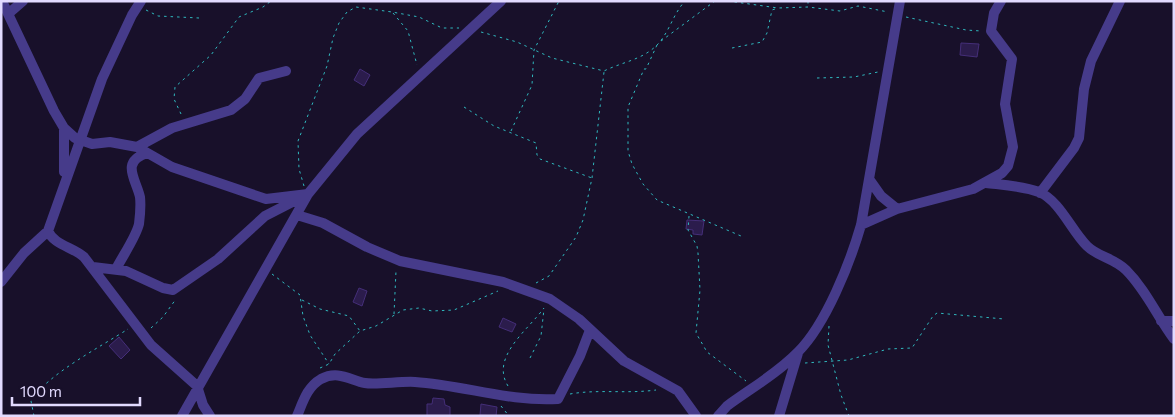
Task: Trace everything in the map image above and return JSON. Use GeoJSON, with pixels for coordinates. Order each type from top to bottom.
{"type":"FeatureCollection","features":[{"type":"Feature","properties":{"kind":"street"},"geometry":{"type":"LineString","coordinates":[[2,1],[39,82],[64,128],[81,142],[92,144],[110,142],[137,147],[172,167],[266,199],[308,194]]}},
{"type":"Feature","properties":{"kind":"street"},"geometry":{"type":"LineString","coordinates":[[8,14],[23,1]]}},
{"type":"Feature","properties":{"kind":"street"},"geometry":{"type":"LineString","coordinates":[[182,416],[197,386],[308,194],[357,134],[501,1]]}},
{"type":"Feature","properties":{"kind":"street"},"geometry":{"type":"LineString","coordinates":[[718,416],[798,353],[823,317],[856,243],[861,225],[900,1]]}},
{"type":"Feature","properties":{"kind":"street"},"geometry":{"type":"LineString","coordinates":[[861,225],[897,210],[947,197],[986,182],[1002,173],[1008,166],[1013,147],[1005,104],[1012,59],[991,31],[994,13],[1000,1]]}},
{"type":"Feature","properties":{"kind":"street"},"geometry":{"type":"LineString","coordinates":[[1040,193],[1074,148],[1079,138],[1084,90],[1091,61],[1120,1]]}},
{"type":"Feature","properties":{"kind":"street"},"geometry":{"type":"LineString","coordinates":[[1,282],[24,253],[48,231],[102,79],[138,4]]}},
{"type":"Feature","properties":{"kind":"street"},"geometry":{"type":"LineString","coordinates":[[137,147],[188,123],[210,118],[231,110],[245,99],[259,78],[286,71]]}},
{"type":"Feature","properties":{"kind":"street"},"geometry":{"type":"LineString","coordinates":[[63,186],[66,150],[64,128]]}},
{"type":"Feature","properties":{"kind":"street"},"geometry":{"type":"LineString","coordinates":[[116,269],[138,229],[141,204],[131,171],[134,162],[140,155],[147,152]]}},
{"type":"Feature","properties":{"kind":"street"},"geometry":{"type":"LineString","coordinates":[[869,179],[881,196],[897,210]]}},
{"type":"Feature","properties":{"kind":"street"},"geometry":{"type":"LineString","coordinates":[[986,182],[1040,193],[1059,210],[1087,246],[1115,260],[1126,270],[1144,291],[1161,321],[1174,338]]}},
{"type":"Feature","properties":{"kind":"street"},"geometry":{"type":"LineString","coordinates":[[92,267],[134,273],[168,290],[173,290],[218,259],[265,216],[308,194]]}},
{"type":"Feature","properties":{"kind":"street"},"geometry":{"type":"LineString","coordinates":[[297,215],[323,223],[392,258],[515,286],[578,319],[624,361],[672,387],[684,398],[696,416]]}},
{"type":"Feature","properties":{"kind":"street"},"geometry":{"type":"LineString","coordinates":[[48,231],[55,240],[79,253],[92,267],[151,345],[197,386],[203,405],[210,416]]}},
{"type":"Feature","properties":{"kind":"street"},"geometry":{"type":"LineString","coordinates":[[1161,321],[1174,321]]}},
{"type":"Feature","properties":{"kind":"street"},"geometry":{"type":"LineString","coordinates":[[296,416],[310,388],[321,379],[333,376],[348,376],[364,383],[415,382],[511,398],[558,399],[580,356],[590,330]]}},
{"type":"Feature","properties":{"kind":"street"},"geometry":{"type":"LineString","coordinates":[[779,416],[798,353]]}},
{"type":"Feature","properties":{"kind":"path"},"geometry":{"type":"LineString","coordinates":[[188,123],[174,99],[175,87],[211,55],[239,17],[263,7],[271,1]]}},
{"type":"Feature","properties":{"kind":"path"},"geometry":{"type":"LineString","coordinates":[[511,132],[532,85],[534,50],[559,1]]}},
{"type":"Feature","properties":{"kind":"path"},"geometry":{"type":"LineString","coordinates":[[685,1],[658,44],[646,69],[644,69],[628,106],[628,151],[632,164],[648,192],[657,200],[741,236]]}},
{"type":"Feature","properties":{"kind":"path"},"geometry":{"type":"LineString","coordinates":[[660,41],[715,1]]}},
{"type":"Feature","properties":{"kind":"path"},"geometry":{"type":"LineString","coordinates":[[728,1],[778,8],[840,11],[858,6],[884,10],[898,16],[929,20],[966,30],[991,31]]}},
{"type":"Feature","properties":{"kind":"path"},"geometry":{"type":"LineString","coordinates":[[808,1],[808,8]]}},
{"type":"Feature","properties":{"kind":"path"},"geometry":{"type":"LineString","coordinates":[[138,4],[158,16],[199,18]]}},
{"type":"Feature","properties":{"kind":"path"},"geometry":{"type":"LineString","coordinates":[[308,194],[299,170],[298,141],[327,66],[333,38],[339,23],[347,12],[356,7],[419,18],[442,28],[473,27],[488,35],[509,40],[562,61],[604,71],[617,64],[637,59],[658,44]]}},
{"type":"Feature","properties":{"kind":"path"},"geometry":{"type":"LineString","coordinates":[[732,48],[762,42],[767,33],[772,10],[778,8]]}},
{"type":"Feature","properties":{"kind":"path"},"geometry":{"type":"LineString","coordinates":[[392,12],[408,31],[420,75]]}},
{"type":"Feature","properties":{"kind":"path"},"geometry":{"type":"LineString","coordinates":[[817,78],[868,76],[889,69]]}},
{"type":"Feature","properties":{"kind":"path"},"geometry":{"type":"LineString","coordinates":[[533,284],[545,280],[576,238],[587,210],[604,71]]}},
{"type":"Feature","properties":{"kind":"path"},"geometry":{"type":"LineString","coordinates":[[464,107],[494,126],[536,144],[537,154],[540,159],[592,178]]}},
{"type":"Feature","properties":{"kind":"path"},"geometry":{"type":"LineString","coordinates":[[689,215],[688,230],[697,246],[698,253],[700,290],[696,333],[707,352],[755,387]]}},
{"type":"Feature","properties":{"kind":"path"},"geometry":{"type":"LineString","coordinates":[[392,258],[397,282],[394,315]]}},
{"type":"Feature","properties":{"kind":"path"},"geometry":{"type":"LineString","coordinates":[[266,269],[297,291],[302,300],[303,316],[310,335],[329,364]]}},
{"type":"Feature","properties":{"kind":"path"},"geometry":{"type":"LineString","coordinates":[[142,334],[163,317],[183,288],[185,281]]}},
{"type":"Feature","properties":{"kind":"path"},"geometry":{"type":"LineString","coordinates":[[320,368],[329,364],[335,354],[360,332],[376,326],[394,315],[413,308],[445,312],[454,310],[495,292],[515,286]]}},
{"type":"Feature","properties":{"kind":"path"},"geometry":{"type":"LineString","coordinates":[[302,300],[320,309],[349,316],[360,332]]}},
{"type":"Feature","properties":{"kind":"path"},"geometry":{"type":"LineString","coordinates":[[530,358],[541,336],[547,304]]}},
{"type":"Feature","properties":{"kind":"path"},"geometry":{"type":"LineString","coordinates":[[511,398],[502,374],[504,358],[547,304]]}},
{"type":"Feature","properties":{"kind":"path"},"geometry":{"type":"LineString","coordinates":[[795,364],[848,360],[888,349],[912,348],[933,316],[937,313],[1004,319]]}},
{"type":"Feature","properties":{"kind":"path"},"geometry":{"type":"LineString","coordinates":[[34,416],[31,401],[41,388],[86,356],[135,325]]}},
{"type":"Feature","properties":{"kind":"path"},"geometry":{"type":"LineString","coordinates":[[829,326],[828,345],[848,416]]}},
{"type":"Feature","properties":{"kind":"path"},"geometry":{"type":"LineString","coordinates":[[558,399],[587,391],[616,393],[672,387]]}},
{"type":"Feature","properties":{"kind":"building"},"geometry":{"type":"Polygon","coordinates":[[[961,43],[979,44],[977,57],[960,55],[961,43]]]}},
{"type":"Feature","properties":{"kind":"building"},"geometry":{"type":"Polygon","coordinates":[[[360,69],[370,75],[364,86],[354,80],[360,69]]]}},
{"type":"Feature","properties":{"kind":"building"},"geometry":{"type":"Polygon","coordinates":[[[687,220],[704,221],[702,235],[693,234],[693,230],[686,229],[687,220]]]}},
{"type":"Feature","properties":{"kind":"building"},"geometry":{"type":"Polygon","coordinates":[[[359,288],[367,291],[362,306],[353,302],[359,288]]]}},
{"type":"Feature","properties":{"kind":"building"},"geometry":{"type":"Polygon","coordinates":[[[503,318],[516,324],[512,332],[499,327],[503,318]]]}},
{"type":"Feature","properties":{"kind":"building"},"geometry":{"type":"Polygon","coordinates":[[[119,337],[130,350],[121,359],[109,346],[119,337]]]}},
{"type":"Feature","properties":{"kind":"building"},"geometry":{"type":"Polygon","coordinates":[[[433,398],[444,399],[445,405],[450,407],[450,416],[427,416],[427,404],[432,404],[433,398]]]}},
{"type":"Feature","properties":{"kind":"building"},"geometry":{"type":"Polygon","coordinates":[[[481,404],[497,407],[496,416],[480,415],[481,404]]]}}]}
